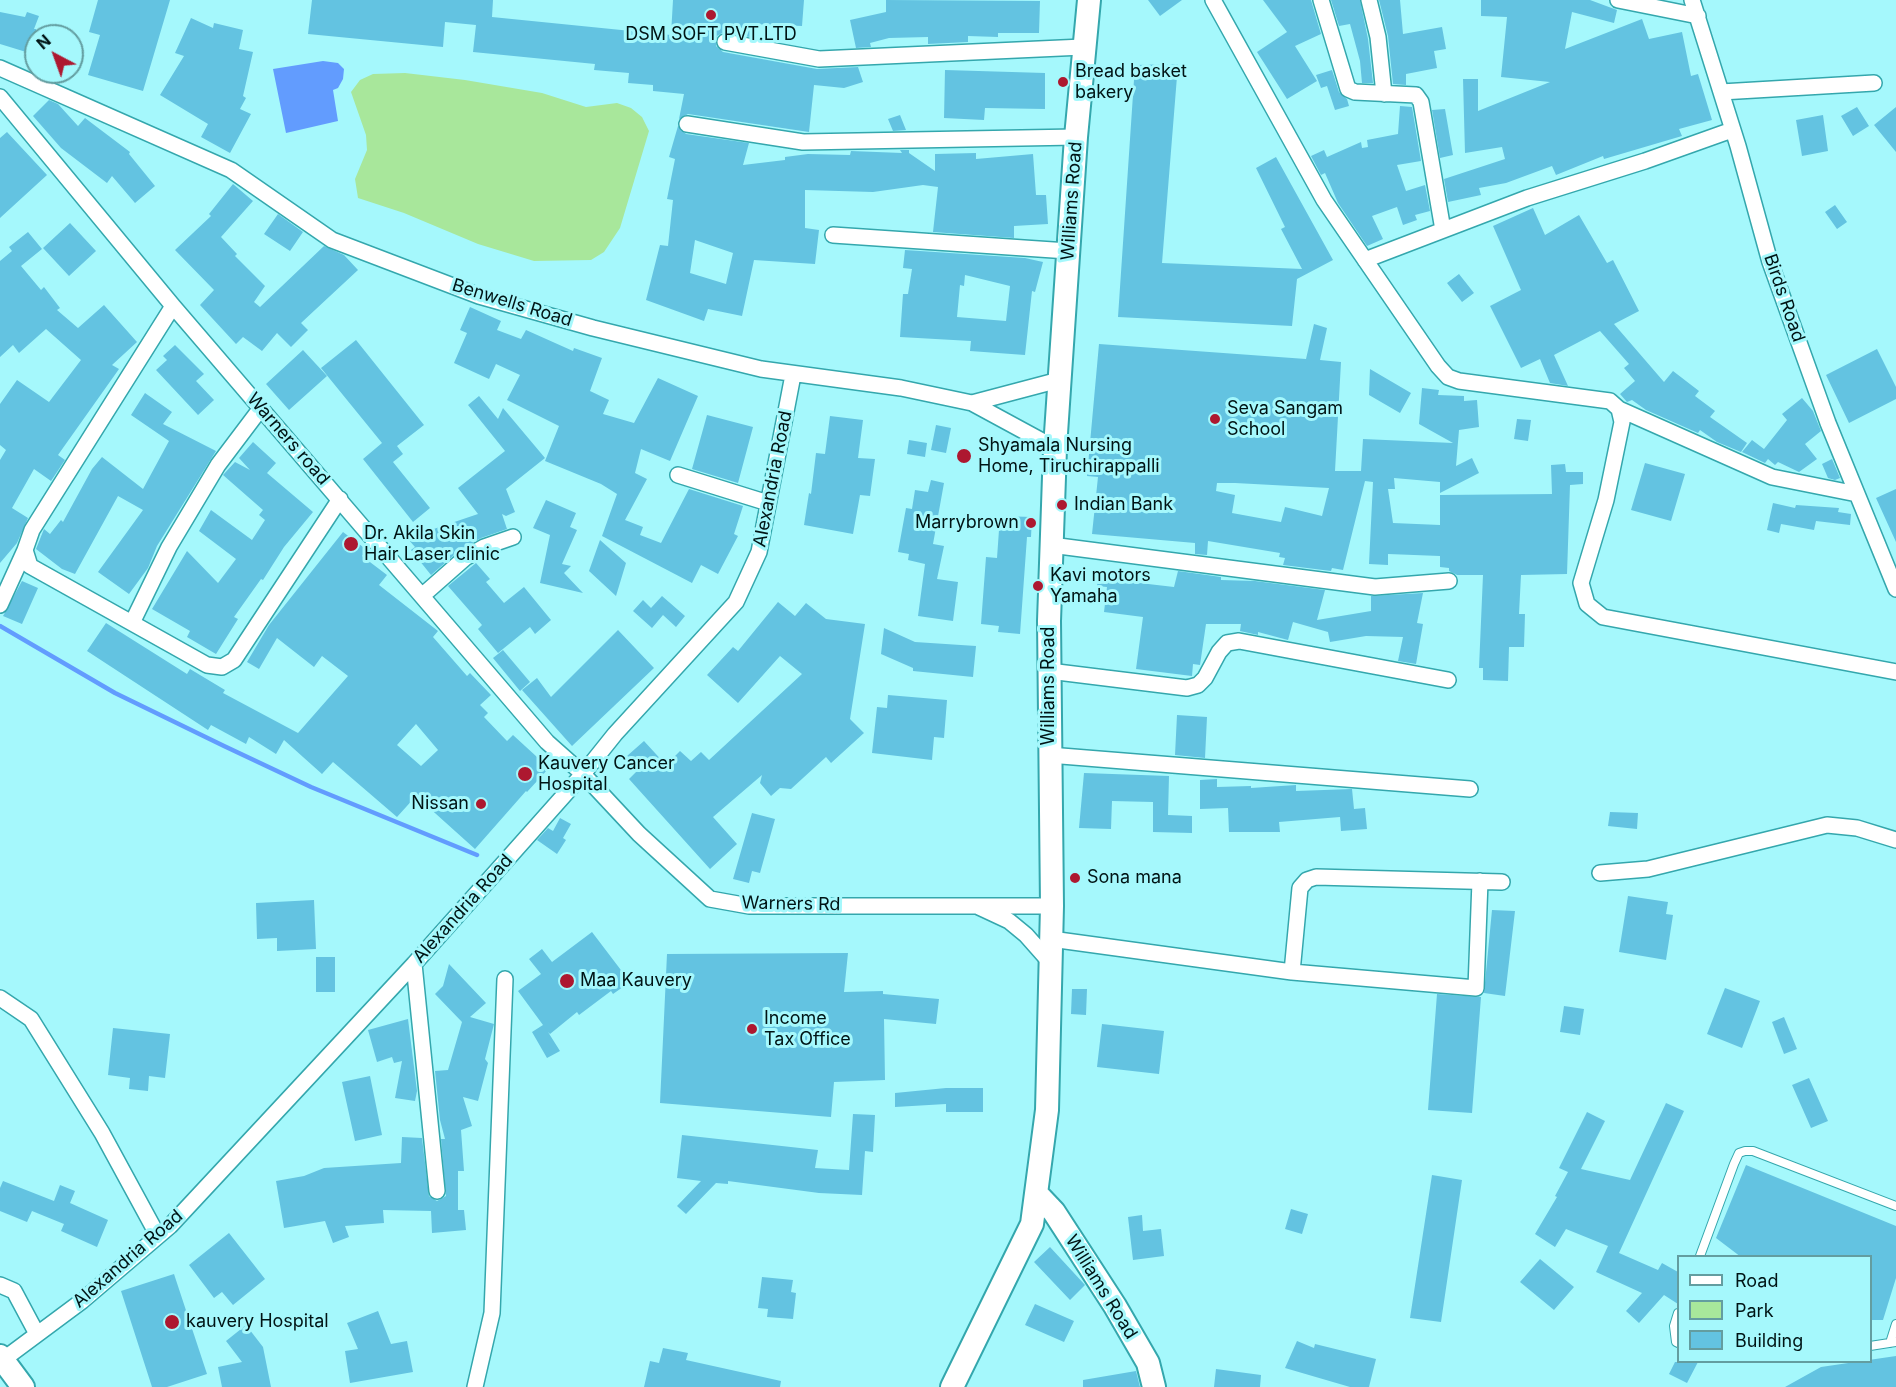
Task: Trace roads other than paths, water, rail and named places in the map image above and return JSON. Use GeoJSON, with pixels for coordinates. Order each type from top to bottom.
{"type":"FeatureCollection","features":[{"type":"Feature","properties":{"kind":"street","name":"Williams Road"},"geometry":{"type":"LineString","coordinates":[[952,1387],[1032,1224],[1047,1110],[1052,906],[1049,755],[1051,545],[1059,380],[1076,136],[1089,0]]}},
{"type":"Feature","properties":{"kind":"street"},"geometry":{"type":"LineString","coordinates":[[1213,0],[1324,200],[1438,366],[1448,377],[1508,390],[1610,401],[1619,409],[1772,477],[1857,494]]}},
{"type":"Feature","properties":{"kind":"street"},"geometry":{"type":"LineString","coordinates":[[1321,0],[1348,89],[1384,94],[1416,95],[1421,102],[1443,230]]}},
{"type":"Feature","properties":{"kind":"street"},"geometry":{"type":"LineString","coordinates":[[1369,0],[1378,37],[1384,94]]}},
{"type":"Feature","properties":{"kind":"street"},"geometry":{"type":"LineString","coordinates":[[1618,0],[1698,16]]}},
{"type":"Feature","properties":{"kind":"street","name":"Birds Road"},"geometry":{"type":"LineString","coordinates":[[1692,0],[1770,262],[1828,423],[1896,590]]}},
{"type":"Feature","properties":{"kind":"street"},"geometry":{"type":"LineString","coordinates":[[725,42],[819,58],[1083,47]]}},
{"type":"Feature","properties":{"kind":"street","name":"Benwells Road"},"geometry":{"type":"LineString","coordinates":[[0,68],[231,170],[332,240],[479,296],[593,328],[793,375],[901,388],[972,403],[1055,448]]}},
{"type":"Feature","properties":{"kind":"street"},"geometry":{"type":"LineString","coordinates":[[1721,92],[1874,83]]}},
{"type":"Feature","properties":{"kind":"street","name":"Warners road"},"geometry":{"type":"LineString","coordinates":[[0,96],[173,306],[547,742],[584,774]]}},
{"type":"Feature","properties":{"kind":"street"},"geometry":{"type":"LineString","coordinates":[[687,124],[803,142],[1076,136]]}},
{"type":"Feature","properties":{"kind":"street"},"geometry":{"type":"LineString","coordinates":[[1365,260],[1527,198],[1645,161],[1732,130]]}},
{"type":"Feature","properties":{"kind":"street"},"geometry":{"type":"LineString","coordinates":[[834,235],[1068,251]]}},
{"type":"Feature","properties":{"kind":"street"},"geometry":{"type":"LineString","coordinates":[[0,605],[32,530],[173,306]]}},
{"type":"Feature","properties":{"kind":"street","name":"Alexandria Road"},"geometry":{"type":"LineString","coordinates":[[2,1358],[37,1334],[158,1236],[414,964],[584,774],[615,734],[736,602],[759,552],[793,375]]}},
{"type":"Feature","properties":{"kind":"street"},"geometry":{"type":"LineString","coordinates":[[972,403],[1059,380]]}},
{"type":"Feature","properties":{"kind":"street"},"geometry":{"type":"LineString","coordinates":[[132,623],[169,547],[218,465],[261,408]]}},
{"type":"Feature","properties":{"kind":"street"},"geometry":{"type":"LineString","coordinates":[[1619,409],[1622,422],[1606,500],[1581,583],[1587,604],[1603,617],[1896,672]]}},
{"type":"Feature","properties":{"kind":"street"},"geometry":{"type":"LineString","coordinates":[[678,475],[768,503]]}},
{"type":"Feature","properties":{"kind":"street"},"geometry":{"type":"LineString","coordinates":[[25,550],[30,566],[207,665],[222,667],[234,660],[340,499]]}},
{"type":"Feature","properties":{"kind":"street"},"geometry":{"type":"LineString","coordinates":[[423,595],[465,558],[484,547],[513,537]]}},
{"type":"Feature","properties":{"kind":"street"},"geometry":{"type":"LineString","coordinates":[[1051,545],[1375,587],[1449,581]]}},
{"type":"Feature","properties":{"kind":"street"},"geometry":{"type":"LineString","coordinates":[[1049,671],[1187,688],[1198,685],[1205,678],[1219,652],[1227,643],[1239,641],[1448,680]]}},
{"type":"Feature","properties":{"kind":"street"},"geometry":{"type":"LineString","coordinates":[[1049,755],[1470,789]]}},
{"type":"Feature","properties":{"kind":"street","name":"Warners Rd"},"geometry":{"type":"LineString","coordinates":[[584,774],[639,834],[710,899],[749,906],[1052,906]]}},
{"type":"Feature","properties":{"kind":"street"},"geometry":{"type":"LineString","coordinates":[[1600,873],[1648,869],[1827,825],[1857,828],[1896,840]]}},
{"type":"Feature","properties":{"kind":"street"},"geometry":{"type":"LineString","coordinates":[[1292,972],[1300,888],[1307,880],[1316,877],[1502,882]]}},
{"type":"Feature","properties":{"kind":"street"},"geometry":{"type":"LineString","coordinates":[[1051,939],[1292,972],[1476,988],[1480,881]]}},
{"type":"Feature","properties":{"kind":"street"},"geometry":{"type":"LineString","coordinates":[[976,905],[1009,921],[1026,935],[1049,961]]}},
{"type":"Feature","properties":{"kind":"street"},"geometry":{"type":"LineString","coordinates":[[414,964],[437,1191]]}},
{"type":"Feature","properties":{"kind":"street"},"geometry":{"type":"LineString","coordinates":[[475,1387],[492,1313],[494,1207],[505,979]]}},
{"type":"Feature","properties":{"kind":"street"},"geometry":{"type":"LineString","coordinates":[[0,998],[31,1019],[102,1133],[158,1236]]}},
{"type":"Feature","properties":{"kind":"street","name":"Williams Road"},"geometry":{"type":"LineString","coordinates":[[1036,1193],[1054,1212],[1115,1306],[1148,1363],[1154,1387]]}},
{"type":"Feature","properties":{"kind":"street"},"geometry":{"type":"LineString","coordinates":[[0,1285],[14,1291],[37,1334]]}},
{"type":"Feature","properties":{"kind":"street"},"geometry":{"type":"LineString","coordinates":[[2,1358],[23,1387]]}},
{"type":"Feature","properties":{"kind":"lane"},"geometry":{"type":"LineString","coordinates":[[1701,1255],[1734,1164],[1739,1153],[1745,1151],[1753,1151],[1896,1206]]}},
{"type":"Feature","properties":{"kind":"lane"},"geometry":{"type":"LineString","coordinates":[[1677,1316],[1674,1326],[1677,1342]]}},
{"type":"Feature","properties":{"kind":"lane"},"geometry":{"type":"LineString","coordinates":[[1872,1346],[1893,1343],[1896,1324]]}},
{"type":"Feature","properties":{"kind":"water"},"geometry":{"type":"Polygon","coordinates":[[[323,61],[338,63],[344,69],[343,79],[338,88],[333,90],[338,121],[286,133],[273,69],[323,61]]]}},
{"type":"Feature","properties":{"kind":"waterway"},"geometry":{"type":"LineString","coordinates":[[0,626],[115,693],[224,746],[311,787],[477,855]]}},
{"type":"Feature","properties":{"kind":"place","name":"DSM SOFT PVT.LTD"},"geometry":{"type":"Point","coordinates":[711,15]}},
{"type":"Feature","properties":{"kind":"place","name":"Bread basket bakery"},"geometry":{"type":"Point","coordinates":[1063,82]}},
{"type":"Feature","properties":{"kind":"place","name":"Seva Sangam School"},"geometry":{"type":"Point","coordinates":[1215,419]}},
{"type":"Feature","properties":{"kind":"place","name":"Shyamala Nursing Home, Tiruchirappalli"},"geometry":{"type":"Point","coordinates":[964,456]}},
{"type":"Feature","properties":{"kind":"place","name":"Indian Bank"},"geometry":{"type":"Point","coordinates":[1062,505]}},
{"type":"Feature","properties":{"kind":"place","name":"Marrybrown"},"geometry":{"type":"Point","coordinates":[1031,523]}},
{"type":"Feature","properties":{"kind":"place","name":"Dr. Akila Skin Hair Laser clinic"},"geometry":{"type":"Point","coordinates":[351,544]}},
{"type":"Feature","properties":{"kind":"place","name":"Kavi motors Yamaha"},"geometry":{"type":"Point","coordinates":[1038,586]}},
{"type":"Feature","properties":{"kind":"place","name":"Kauvery Cancer Hospital"},"geometry":{"type":"Point","coordinates":[525,774]}},
{"type":"Feature","properties":{"kind":"place","name":"Nissan"},"geometry":{"type":"Point","coordinates":[481,804]}},
{"type":"Feature","properties":{"kind":"place","name":"Sona mana"},"geometry":{"type":"Point","coordinates":[1075,878]}},
{"type":"Feature","properties":{"kind":"place","name":"Maa Kauvery"},"geometry":{"type":"Point","coordinates":[567,981]}},
{"type":"Feature","properties":{"kind":"place","name":"Income Tax Office"},"geometry":{"type":"Point","coordinates":[752,1029]}},
{"type":"Feature","properties":{"kind":"place","name":"kauvery Hospital"},"geometry":{"type":"Point","coordinates":[172,1322]}}]}
